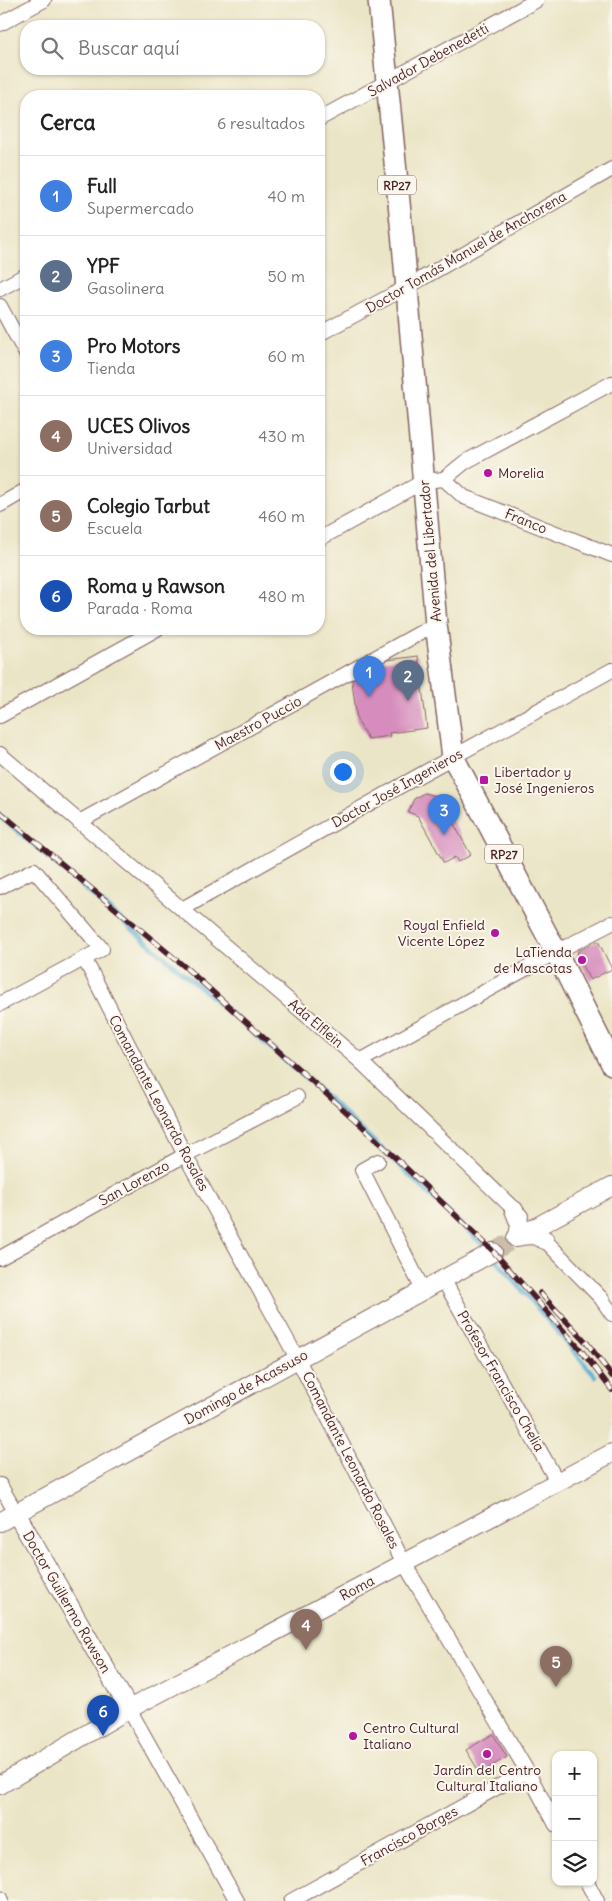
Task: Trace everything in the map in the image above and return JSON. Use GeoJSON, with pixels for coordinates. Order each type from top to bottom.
{"type":"FeatureCollection","features":[{"type":"Feature","properties":{"kind":"main road","name":"Avenida del Libertador"},"geometry":{"type":"LineString","coordinates":[[378,0],[407,288],[434,480],[436,624],[452,757],[556,952],[612,1064]]}},
{"type":"Feature","properties":{"kind":"street"},"geometry":{"type":"LineString","coordinates":[[0,24],[44,0]]}},
{"type":"Feature","properties":{"kind":"street","name":"Salvador Debenedetti"},"geometry":{"type":"LineString","coordinates":[[325,116],[537,0]]}},
{"type":"Feature","properties":{"kind":"street","name":"Doctor Tomás Manuel de Anchorena"},"geometry":{"type":"LineString","coordinates":[[325,331],[407,288],[612,169]]}},
{"type":"Feature","properties":{"kind":"street"},"geometry":{"type":"LineString","coordinates":[[0,289],[20,278]]}},
{"type":"Feature","properties":{"kind":"street"},"geometry":{"type":"LineString","coordinates":[[0,306],[20,343]]}},
{"type":"Feature","properties":{"kind":"street"},"geometry":{"type":"LineString","coordinates":[[325,536],[434,480],[612,382]]}},
{"type":"Feature","properties":{"kind":"street","name":"Franco"},"geometry":{"type":"LineString","coordinates":[[434,480],[464,497],[612,556]]}},
{"type":"Feature","properties":{"kind":"street"},"geometry":{"type":"LineString","coordinates":[[0,505],[20,493]]}},
{"type":"Feature","properties":{"kind":"street","name":"Maestro Puccio"},"geometry":{"type":"LineString","coordinates":[[79,822],[436,624]]}},
{"type":"Feature","properties":{"kind":"street"},"geometry":{"type":"LineString","coordinates":[[0,716],[146,635]]}},
{"type":"Feature","properties":{"kind":"street","name":"Doctor José Ingenieros"},"geometry":{"type":"LineString","coordinates":[[182,909],[452,757],[612,670]]}},
{"type":"Feature","properties":{"kind":"street","name":"Ada Elflein"},"geometry":{"type":"LineString","coordinates":[[0,754],[360,1061],[514,1210]]}},
{"type":"Feature","properties":{"kind":"street"},"geometry":{"type":"LineString","coordinates":[[0,887],[34,870],[102,949],[0,1004]]}},
{"type":"Feature","properties":{"kind":"street"},"geometry":{"type":"LineString","coordinates":[[360,1061],[612,923]]}},
{"type":"Feature","properties":{"kind":"street","name":"Comandante Leonardo Rosales"},"geometry":{"type":"LineString","coordinates":[[84,958],[185,1155],[297,1358],[404,1563],[527,1771],[552,1818]]}},
{"type":"Feature","properties":{"kind":"street","name":"San Lorenzo"},"geometry":{"type":"LineString","coordinates":[[0,1258],[185,1155],[297,1097]]}},
{"type":"Feature","properties":{"kind":"street"},"geometry":{"type":"LineString","coordinates":[[378,1162],[362,1170],[423,1290]]}},
{"type":"Feature","properties":{"kind":"street"},"geometry":{"type":"LineString","coordinates":[[528,1235],[612,1186]]}},
{"type":"Feature","properties":{"kind":"street"},"geometry":{"type":"LineString","coordinates":[[514,1210],[520,1225],[528,1235],[601,1298],[612,1314]]}},
{"type":"Feature","properties":{"kind":"street","name":"Domingo de Acassuso"},"geometry":{"type":"LineString","coordinates":[[0,1522],[492,1252]]}},
{"type":"Feature","properties":{"kind":"street","name":"Profesor Francisco Chelia"},"geometry":{"type":"LineString","coordinates":[[443,1279],[558,1483]]}},
{"type":"Feature","properties":{"kind":"street","name":"Roma"},"geometry":{"type":"LineString","coordinates":[[0,1785],[128,1710],[612,1453]]}},
{"type":"Feature","properties":{"kind":"street","name":"Doctor Guillermo Rawson"},"geometry":{"type":"LineString","coordinates":[[0,1485],[237,1901]]}},
{"type":"Feature","properties":{"kind":"street","name":"Francisco Borges"},"geometry":{"type":"LineString","coordinates":[[291,1901],[527,1771]]}},
{"type":"Feature","properties":{"kind":"street"},"geometry":{"type":"LineString","coordinates":[[588,1886],[597,1901]]}},
{"type":"Feature","properties":{"kind":"building"},"geometry":{"type":"Polygon","coordinates":[[[418,656],[427,728],[389,733],[390,736],[368,739],[357,720],[351,674],[381,671],[380,661],[418,656]]]}},
{"type":"Feature","properties":{"kind":"building"},"geometry":{"type":"Polygon","coordinates":[[[424,793],[439,797],[471,855],[458,862],[455,857],[444,863],[418,816],[408,812],[414,799],[424,793]]]}},
{"type":"Feature","properties":{"kind":"building"},"geometry":{"type":"Polygon","coordinates":[[[598,941],[612,969],[590,980],[577,957],[578,951],[598,941]]]}},
{"type":"Feature","properties":{"kind":"building","name":"Jardín del Centro Cultural Italiano"},"geometry":{"type":"Polygon","coordinates":[[[493,1734],[507,1757],[480,1773],[466,1750],[493,1734]]]}},
{"type":"Feature","properties":{"kind":"waterway"},"geometry":{"type":"LineString","coordinates":[[0,816],[314,1085],[487,1249]]}},
{"type":"Feature","properties":{"kind":"waterway"},"geometry":{"type":"LineString","coordinates":[[494,1257],[595,1376]]}},
{"type":"Feature","properties":{"kind":"tunnel"},"geometry":{"type":"LineString","coordinates":[[493,1252],[516,1238]]}},
{"type":"Feature","properties":{"kind":"railway"},"geometry":{"type":"LineString","coordinates":[[0,812],[185,967],[362,1126],[492,1250],[580,1349],[612,1390]]}},
{"type":"Feature","properties":{"kind":"railway"},"geometry":{"type":"LineString","coordinates":[[540,1293],[587,1343],[612,1376]]}},
{"type":"Feature","properties":{"kind":"place","name":"Morelia"},"geometry":{"type":"Point","coordinates":[488,473]}},
{"type":"Feature","properties":{"kind":"place","name":"Full"},"geometry":{"type":"Point","coordinates":[369,697]}},
{"type":"Feature","properties":{"kind":"place","name":"YPF"},"geometry":{"type":"Point","coordinates":[408,701]}},
{"type":"Feature","properties":{"kind":"place","name":"Libertador y José Ingenieros"},"geometry":{"type":"Point","coordinates":[484,780]}},
{"type":"Feature","properties":{"kind":"place","name":"Pro Motors"},"geometry":{"type":"Point","coordinates":[444,835]}},
{"type":"Feature","properties":{"kind":"place","name":"Royal Enfield Vicente López"},"geometry":{"type":"Point","coordinates":[495,933]}},
{"type":"Feature","properties":{"kind":"place","name":"LaTienda de Mascotas"},"geometry":{"type":"Point","coordinates":[582,960]}},
{"type":"Feature","properties":{"kind":"place","name":"UCES Olivos"},"geometry":{"type":"Point","coordinates":[306,1650]}},
{"type":"Feature","properties":{"kind":"place","name":"Colegio Tarbut"},"geometry":{"type":"Point","coordinates":[556,1687]}},
{"type":"Feature","properties":{"kind":"place","name":"Roma y Rawson"},"geometry":{"type":"Point","coordinates":[103,1736]}},
{"type":"Feature","properties":{"kind":"place","name":"Centro Cultural Italiano"},"geometry":{"type":"Point","coordinates":[353,1736]}},
{"type":"Feature","properties":{"kind":"place","name":"Jardín del Centro Cultural Italiano"},"geometry":{"type":"Point","coordinates":[487,1754]}}]}
